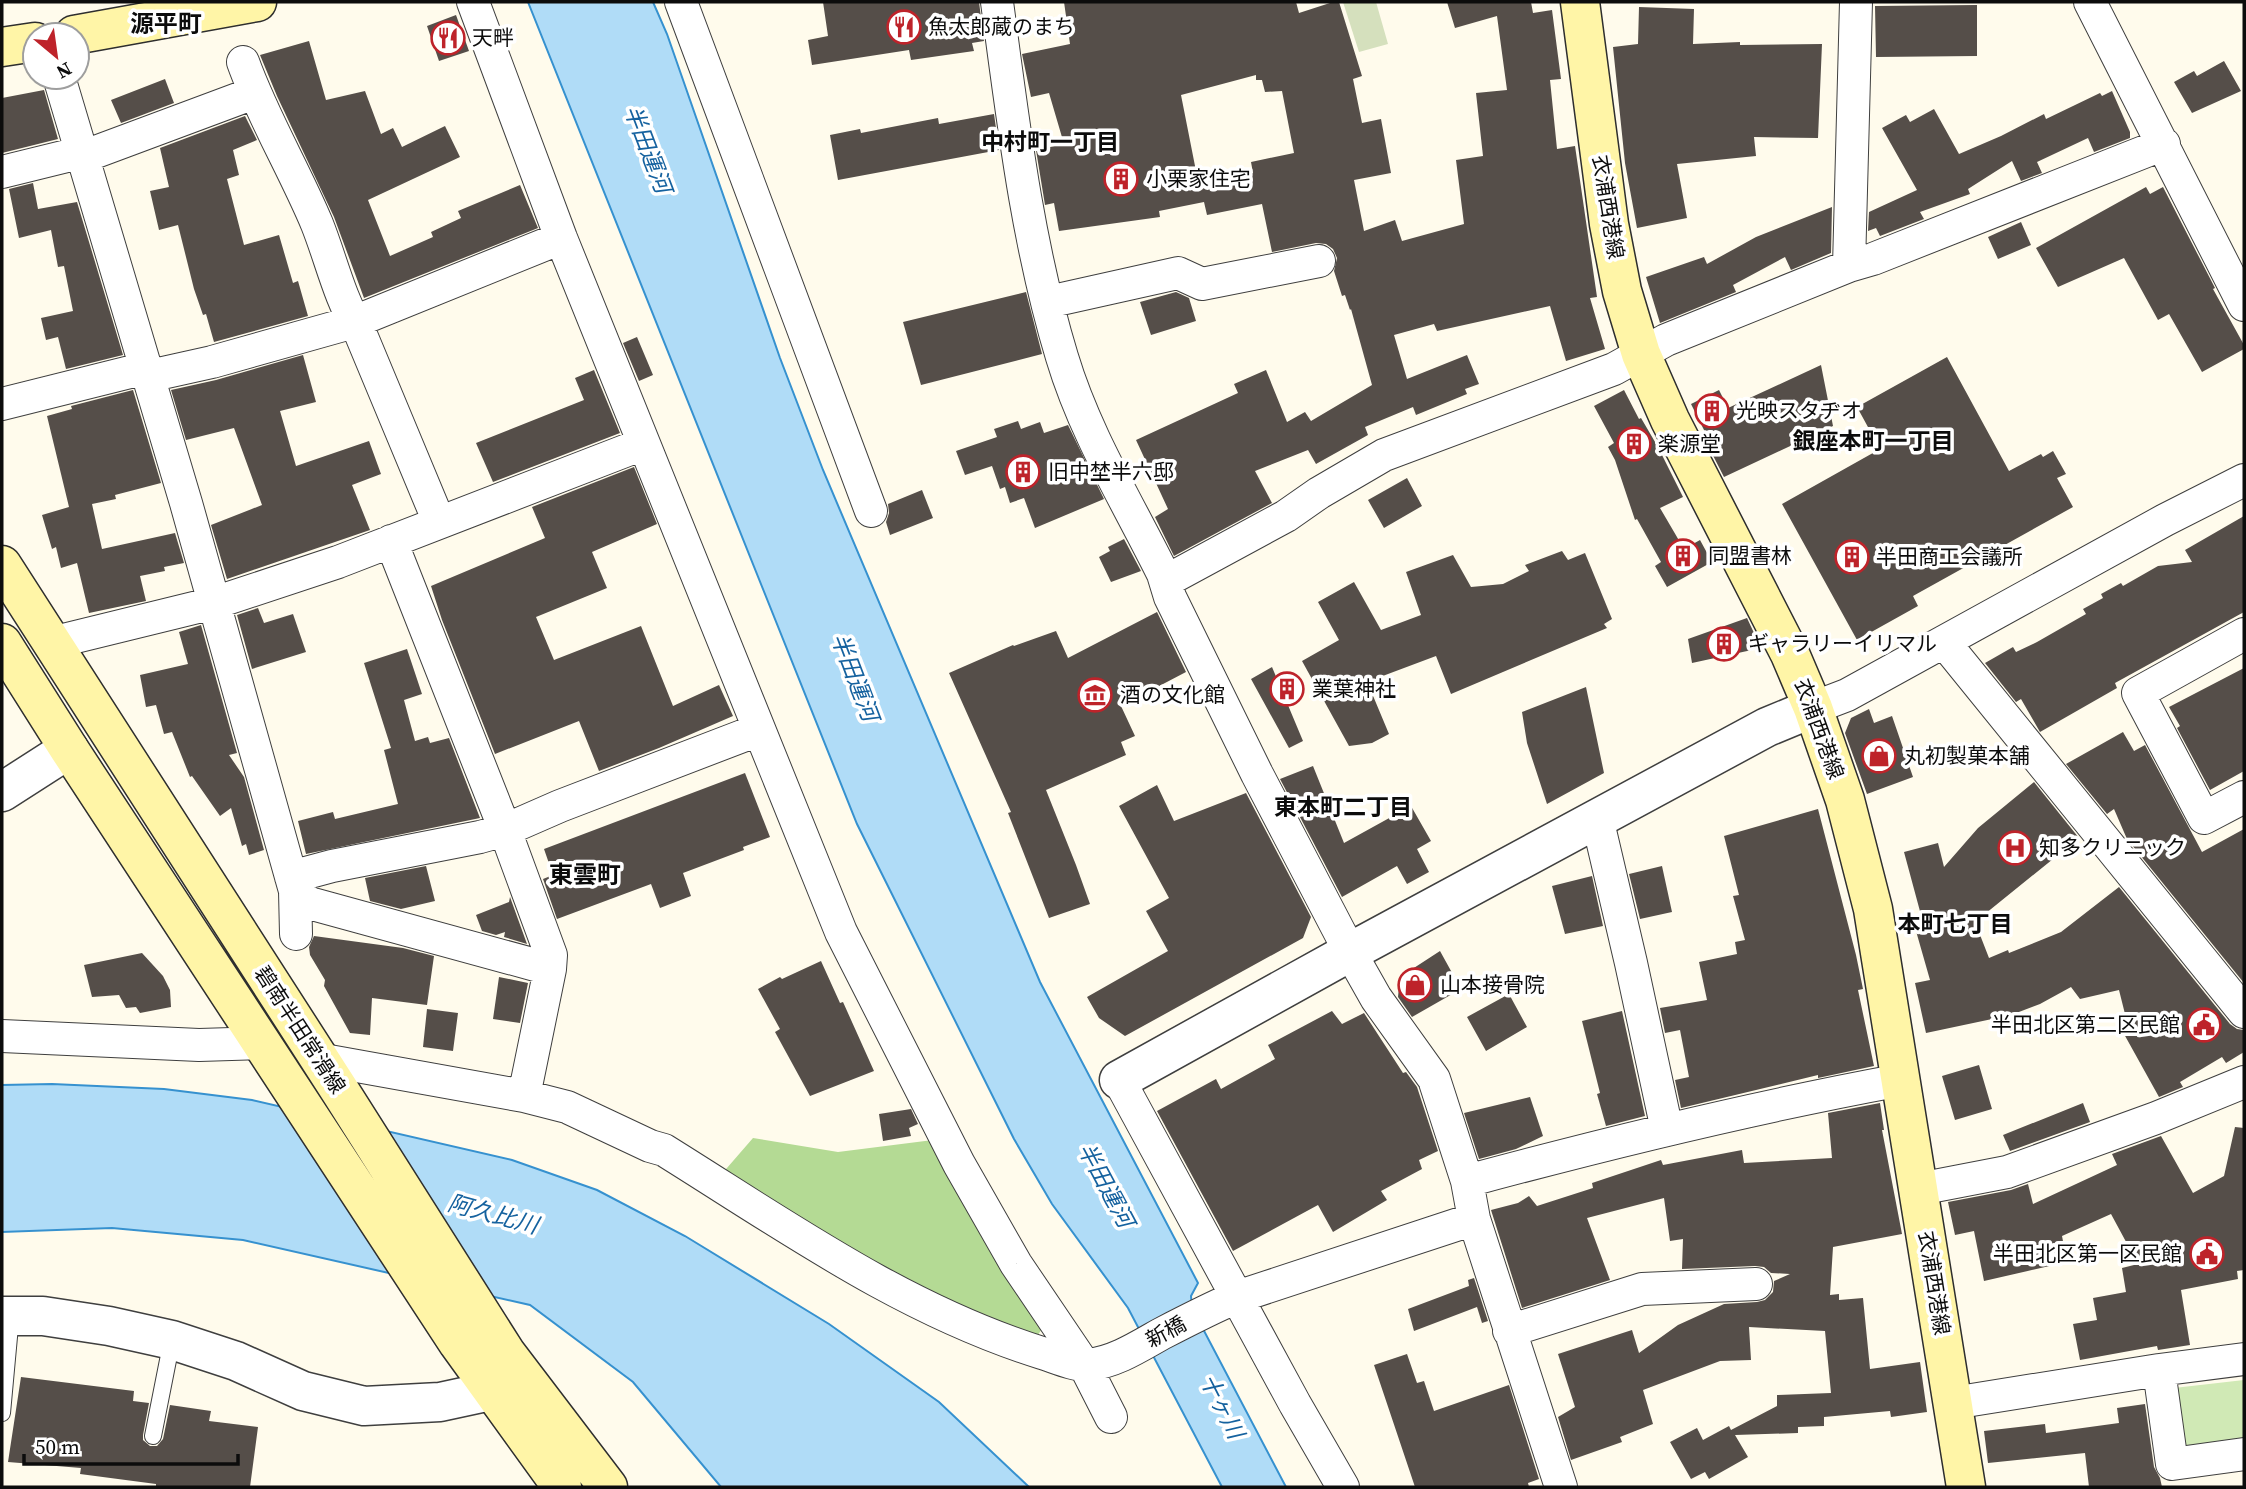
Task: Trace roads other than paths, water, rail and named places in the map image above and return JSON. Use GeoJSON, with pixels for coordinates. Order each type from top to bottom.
{"type":"FeatureCollection","features":[{"type":"Feature","properties":{"kind":"main road"},"geometry":{"type":"LineString","coordinates":[[91,32],[257,2]]}},
{"type":"Feature","properties":{"kind":"main road","name":"衣浦西港線"},"geometry":{"type":"LineString","coordinates":[[1580,2],[1609,224],[1622,290],[1641,354],[1670,420],[1790,654],[1813,708],[1844,800],[1873,909],[1966,1487]]}},
{"type":"Feature","properties":{"kind":"main road"},"geometry":{"type":"LineString","coordinates":[[2,47],[21,44]]}},
{"type":"Feature","properties":{"kind":"main road","name":"碧南半田常滑線"},"geometry":{"type":"LineString","coordinates":[[2,565],[342,1094],[507,1374],[562,1487]]}},
{"type":"Feature","properties":{"kind":"main road","name":"碧南半田常滑線"},"geometry":{"type":"LineString","coordinates":[[2,643],[458,1343],[507,1374],[608,1487]]}},
{"type":"Feature","properties":{"kind":"street"},"geometry":{"type":"LineString","coordinates":[[473,2],[561,238],[841,932],[949,1145],[1016,1264],[1085,1366],[1111,1417]]}},
{"type":"Feature","properties":{"kind":"street"},"geometry":{"type":"LineString","coordinates":[[681,2],[871,511]]}},
{"type":"Feature","properties":{"kind":"street"},"geometry":{"type":"LineString","coordinates":[[997,2],[1028,214],[1062,358],[1086,422],[1166,581],[1170,597],[1257,774],[1350,952],[1376,998],[1434,1079],[1467,1181],[1474,1219],[1508,1331],[1561,1487]]}},
{"type":"Feature","properties":{"kind":"street"},"geometry":{"type":"LineString","coordinates":[[1849,266],[1856,2]]}},
{"type":"Feature","properties":{"kind":"street"},"geometry":{"type":"LineString","coordinates":[[2090,2],[2244,305]]}},
{"type":"Feature","properties":{"kind":"street"},"geometry":{"type":"LineString","coordinates":[[243,62],[254,93],[317,224],[354,322],[439,522]]}},
{"type":"Feature","properties":{"kind":"street"},"geometry":{"type":"LineString","coordinates":[[63,91],[148,372],[293,884],[296,934]]}},
{"type":"Feature","properties":{"kind":"street"},"geometry":{"type":"LineString","coordinates":[[2,172],[71,155],[93,153],[254,93]]}},
{"type":"Feature","properties":{"kind":"street"},"geometry":{"type":"LineString","coordinates":[[1166,581],[1286,516],[1384,455],[1614,369],[1666,340],[2164,144]]}},
{"type":"Feature","properties":{"kind":"street"},"geometry":{"type":"LineString","coordinates":[[2,404],[148,372],[212,362],[354,322],[561,238]]}},
{"type":"Feature","properties":{"kind":"street"},"geometry":{"type":"LineString","coordinates":[[1048,302],[1178,273],[1202,284],[1319,261]]}},
{"type":"Feature","properties":{"kind":"street"},"geometry":{"type":"LineString","coordinates":[[51,643],[214,603],[338,562],[643,444]]}},
{"type":"Feature","properties":{"kind":"street"},"geometry":{"type":"LineString","coordinates":[[1343,1487],[1119,1080],[1767,727],[1847,695],[2165,520],[2244,480]]}},
{"type":"Feature","properties":{"kind":"street"},"geometry":{"type":"LineString","coordinates":[[391,541],[505,830],[551,955],[524,1097]]}},
{"type":"Feature","properties":{"kind":"street"},"geometry":{"type":"LineString","coordinates":[[2244,634],[2138,693],[2204,818],[2244,797]]}},
{"type":"Feature","properties":{"kind":"street"},"geometry":{"type":"LineString","coordinates":[[1944,642],[2244,1012]]}},
{"type":"Feature","properties":{"kind":"street"},"geometry":{"type":"LineString","coordinates":[[293,884],[332,866],[505,830],[560,806],[758,730]]}},
{"type":"Feature","properties":{"kind":"street"},"geometry":{"type":"LineString","coordinates":[[2,792],[69,749]]}},
{"type":"Feature","properties":{"kind":"street"},"geometry":{"type":"LineString","coordinates":[[1597,818],[1667,1130]]}},
{"type":"Feature","properties":{"kind":"street"},"geometry":{"type":"LineString","coordinates":[[293,884],[309,903],[550,969]]}},
{"type":"Feature","properties":{"kind":"street"},"geometry":{"type":"LineString","coordinates":[[2,1036],[199,1045],[262,1044]]}},
{"type":"Feature","properties":{"kind":"street"},"geometry":{"type":"LineString","coordinates":[[318,1059],[567,1107],[664,1150],[854,1269],[953,1320],[1021,1346],[1085,1366]]}},
{"type":"Feature","properties":{"kind":"street"},"geometry":{"type":"LineString","coordinates":[[1467,1181],[1667,1130],[1839,1091],[1901,1080]]}},
{"type":"Feature","properties":{"kind":"street"},"geometry":{"type":"LineString","coordinates":[[1919,1189],[2007,1172],[2156,1118],[2244,1082]]}},
{"type":"Feature","properties":{"kind":"street","name":"新橋"},"geometry":{"type":"LineString","coordinates":[[1085,1366],[1125,1354],[1237,1297],[1474,1219]]}},
{"type":"Feature","properties":{"kind":"street"},"geometry":{"type":"LineString","coordinates":[[1508,1331],[1642,1289],[1756,1284]]}},
{"type":"Feature","properties":{"kind":"street"},"geometry":{"type":"LineString","coordinates":[[6,1316],[43,1316],[172,1340],[236,1361],[303,1391],[364,1406],[440,1402],[507,1374]]}},
{"type":"Feature","properties":{"kind":"street"},"geometry":{"type":"LineString","coordinates":[[1953,1403],[2244,1359]]}},
{"type":"Feature","properties":{"kind":"street"},"geometry":{"type":"LineString","coordinates":[[2159,1370],[2172,1464],[2244,1454]]}},
{"type":"Feature","properties":{"kind":"lane"},"geometry":{"type":"LineString","coordinates":[[2,1413],[6,1316]]}},
{"type":"Feature","properties":{"kind":"lane"},"geometry":{"type":"LineString","coordinates":[[153,1436],[172,1340]]}},
{"type":"Feature","properties":{"kind":"water"},"geometry":{"type":"Polygon","coordinates":[[[528,2],[653,2],[667,34],[780,358],[823,470],[1040,982],[1198,1283],[1191,1296],[1192,1308],[1286,1487],[1222,1487],[1128,1308],[1052,1204],[1014,1139],[857,824],[528,2]]]}},
{"type":"Feature","properties":{"kind":"water","name":"阿久比川"},"geometry":{"type":"Polygon","coordinates":[[[52,1084],[164,1089],[252,1100],[512,1160],[597,1190],[685,1236],[829,1324],[939,1402],[1029,1487],[721,1487],[633,1382],[530,1305],[243,1240],[112,1228],[2,1232],[2,1085],[52,1084]]]}},
{"type":"Feature","properties":{"kind":"place","name":"魚太郎蔵のまち"},"geometry":{"type":"Point","coordinates":[904,27]}},
{"type":"Feature","properties":{"kind":"place","name":"天畔"},"geometry":{"type":"Point","coordinates":[448,38]}},
{"type":"Feature","properties":{"kind":"place","name":"小栗家住宅"},"geometry":{"type":"Point","coordinates":[1121,179]}},
{"type":"Feature","properties":{"kind":"place","name":"光映スタヂオ"},"geometry":{"type":"Point","coordinates":[1712,411]}},
{"type":"Feature","properties":{"kind":"place","name":"楽源堂"},"geometry":{"type":"Point","coordinates":[1634,444]}},
{"type":"Feature","properties":{"kind":"place","name":"旧中埜半六邸"},"geometry":{"type":"Point","coordinates":[1023,472]}},
{"type":"Feature","properties":{"kind":"place","name":"同盟書林"},"geometry":{"type":"Point","coordinates":[1683,556]}},
{"type":"Feature","properties":{"kind":"place","name":"半田商工会議所"},"geometry":{"type":"Point","coordinates":[1852,557]}},
{"type":"Feature","properties":{"kind":"place","name":"ギャラリーイリマル"},"geometry":{"type":"Point","coordinates":[1724,644]}},
{"type":"Feature","properties":{"kind":"place","name":"業葉神社"},"geometry":{"type":"Point","coordinates":[1287,689]}},
{"type":"Feature","properties":{"kind":"place","name":"酒の文化館"},"geometry":{"type":"Point","coordinates":[1095,695]}},
{"type":"Feature","properties":{"kind":"place","name":"丸初製菓本舗"},"geometry":{"type":"Point","coordinates":[1879,756]}},
{"type":"Feature","properties":{"kind":"place","name":"知多クリニック"},"geometry":{"type":"Point","coordinates":[2015,848]}},
{"type":"Feature","properties":{"kind":"place","name":"山本接骨院"},"geometry":{"type":"Point","coordinates":[1415,985]}},
{"type":"Feature","properties":{"kind":"place","name":"半田北区第二区民館"},"geometry":{"type":"Point","coordinates":[2204,1025]}},
{"type":"Feature","properties":{"kind":"place","name":"半田北区第一区民館"},"geometry":{"type":"Point","coordinates":[2207,1254]}},
{"type":"Feature","properties":{"kind":"district","name":"源平町"},"geometry":{"type":"Point","coordinates":[166,24]}},
{"type":"Feature","properties":{"kind":"district","name":"中村町一丁目"},"geometry":{"type":"Point","coordinates":[1050,142]}},
{"type":"Feature","properties":{"kind":"district","name":"銀座本町一丁目"},"geometry":{"type":"Point","coordinates":[1873,441]}},
{"type":"Feature","properties":{"kind":"district","name":"東本町二丁目"},"geometry":{"type":"Point","coordinates":[1343,807]}},
{"type":"Feature","properties":{"kind":"district","name":"東雲町"},"geometry":{"type":"Point","coordinates":[585,875]}},
{"type":"Feature","properties":{"kind":"district","name":"本町七丁目"},"geometry":{"type":"Point","coordinates":[1955,924]}},
{"type":"Feature","properties":{"kind":"water label","name":"半田運河"},"geometry":{"type":"Point","coordinates":[648,149]}},
{"type":"Feature","properties":{"kind":"water label","name":"半田運河"},"geometry":{"type":"Point","coordinates":[855,677]}},
{"type":"Feature","properties":{"kind":"water label","name":"半田運河"},"geometry":{"type":"Point","coordinates":[1106,1185]}},
{"type":"Feature","properties":{"kind":"water label","name":"十ヶ川"},"geometry":{"type":"Point","coordinates":[1222,1406]}}]}
